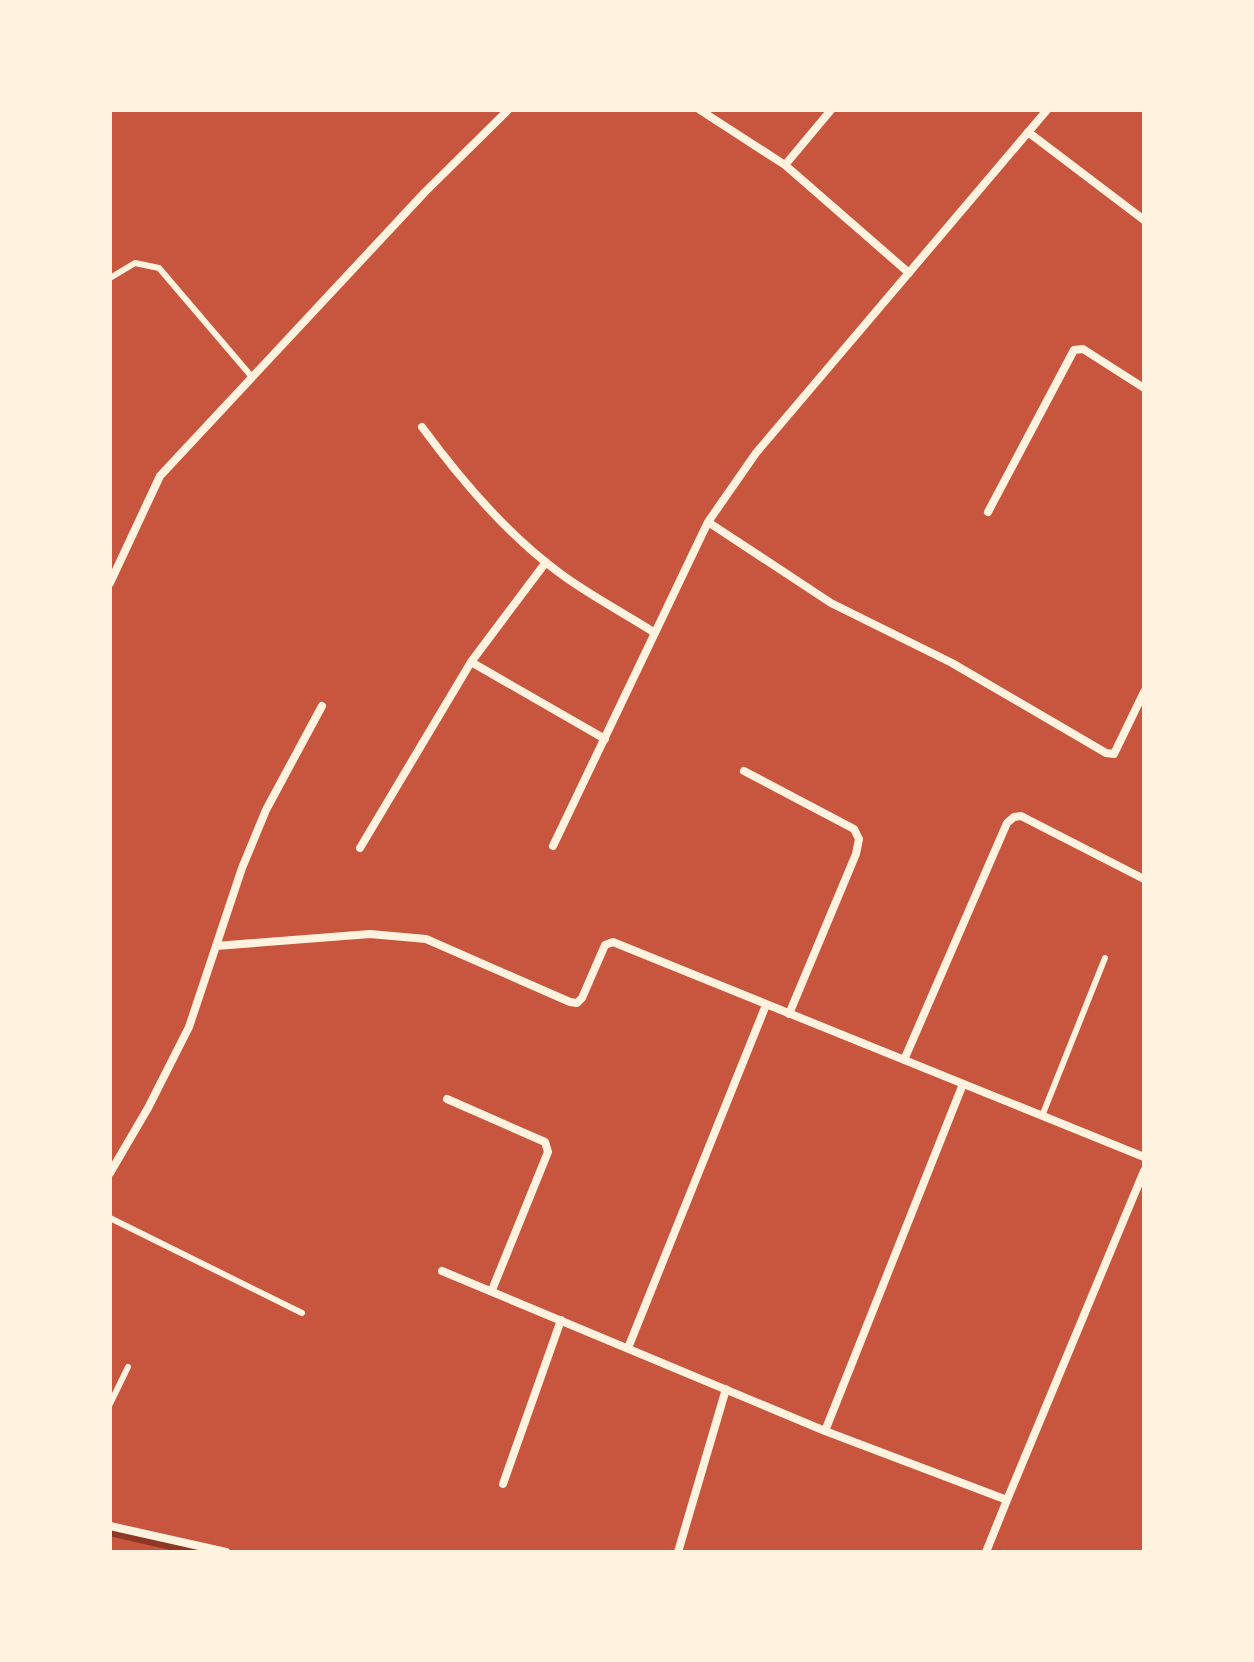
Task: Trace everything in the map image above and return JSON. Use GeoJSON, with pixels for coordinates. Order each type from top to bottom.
{"type":"FeatureCollection","features":[{"type":"Feature","properties":{"kind":"street"},"geometry":{"type":"LineString","coordinates":[[110,583],[160,476],[425,192],[508,110]]}},
{"type":"Feature","properties":{"kind":"street"},"geometry":{"type":"LineString","coordinates":[[700,110],[785,165],[909,273]]}},
{"type":"Feature","properties":{"kind":"street"},"geometry":{"type":"LineString","coordinates":[[785,165],[831,110]]}},
{"type":"Feature","properties":{"kind":"street"},"geometry":{"type":"LineString","coordinates":[[553,846],[708,522],[756,453],[1047,110]]}},
{"type":"Feature","properties":{"kind":"street"},"geometry":{"type":"LineString","coordinates":[[1028,132],[1144,220]]}},
{"type":"Feature","properties":{"kind":"street"},"geometry":{"type":"LineString","coordinates":[[988,512],[1074,350],[1083,349],[1144,388],[1144,398]]}},
{"type":"Feature","properties":{"kind":"street"},"geometry":{"type":"LineString","coordinates":[[422,427],[457,475],[524,544],[561,574],[655,633]]}},
{"type":"Feature","properties":{"kind":"street"},"geometry":{"type":"LineString","coordinates":[[708,522],[831,603],[952,663],[1106,753],[1114,754],[1144,692]]}},
{"type":"Feature","properties":{"kind":"street"},"geometry":{"type":"LineString","coordinates":[[360,848],[471,662],[546,562]]}},
{"type":"Feature","properties":{"kind":"street"},"geometry":{"type":"LineString","coordinates":[[471,662],[605,739]]}},
{"type":"Feature","properties":{"kind":"street"},"geometry":{"type":"LineString","coordinates":[[110,1173],[148,1108],[189,1027],[242,868],[266,810],[322,706]]}},
{"type":"Feature","properties":{"kind":"street"},"geometry":{"type":"LineString","coordinates":[[744,771],[854,829],[859,839],[856,854],[789,1014]]}},
{"type":"Feature","properties":{"kind":"street"},"geometry":{"type":"LineString","coordinates":[[904,1060],[1007,823],[1014,817],[1021,816],[1144,879]]}},
{"type":"Feature","properties":{"kind":"street"},"geometry":{"type":"LineString","coordinates":[[216,946],[370,934],[426,939],[577,1003],[605,945],[613,942],[1144,1157]]}},
{"type":"Feature","properties":{"kind":"street"},"geometry":{"type":"LineString","coordinates":[[628,1348],[766,1005]]}},
{"type":"Feature","properties":{"kind":"street"},"geometry":{"type":"LineString","coordinates":[[825,1431],[963,1084]]}},
{"type":"Feature","properties":{"kind":"street"},"geometry":{"type":"LineString","coordinates":[[447,1099],[545,1142],[548,1147],[492,1290]]}},
{"type":"Feature","properties":{"kind":"street"},"geometry":{"type":"LineString","coordinates":[[986,1552],[1144,1171]]}},
{"type":"Feature","properties":{"kind":"street"},"geometry":{"type":"LineString","coordinates":[[442,1271],[825,1431],[1007,1500]]}},
{"type":"Feature","properties":{"kind":"street"},"geometry":{"type":"LineString","coordinates":[[503,1484],[561,1320]]}},
{"type":"Feature","properties":{"kind":"street"},"geometry":{"type":"LineString","coordinates":[[678,1552],[726,1389]]}},
{"type":"Feature","properties":{"kind":"street"},"geometry":{"type":"LineString","coordinates":[[110,1526],[226,1552]]}},
{"type":"Feature","properties":{"kind":"lane"},"geometry":{"type":"LineString","coordinates":[[110,278],[135,263],[159,268],[252,377]]}},
{"type":"Feature","properties":{"kind":"lane"},"geometry":{"type":"LineString","coordinates":[[1042,1116],[1105,958]]}},
{"type":"Feature","properties":{"kind":"lane"},"geometry":{"type":"LineString","coordinates":[[110,1218],[302,1313]]}},
{"type":"Feature","properties":{"kind":"lane"},"geometry":{"type":"LineString","coordinates":[[110,1404],[128,1367]]}},
{"type":"Feature","properties":{"kind":"waterway"},"geometry":{"type":"LineString","coordinates":[[110,1532],[197,1552]]}}]}
